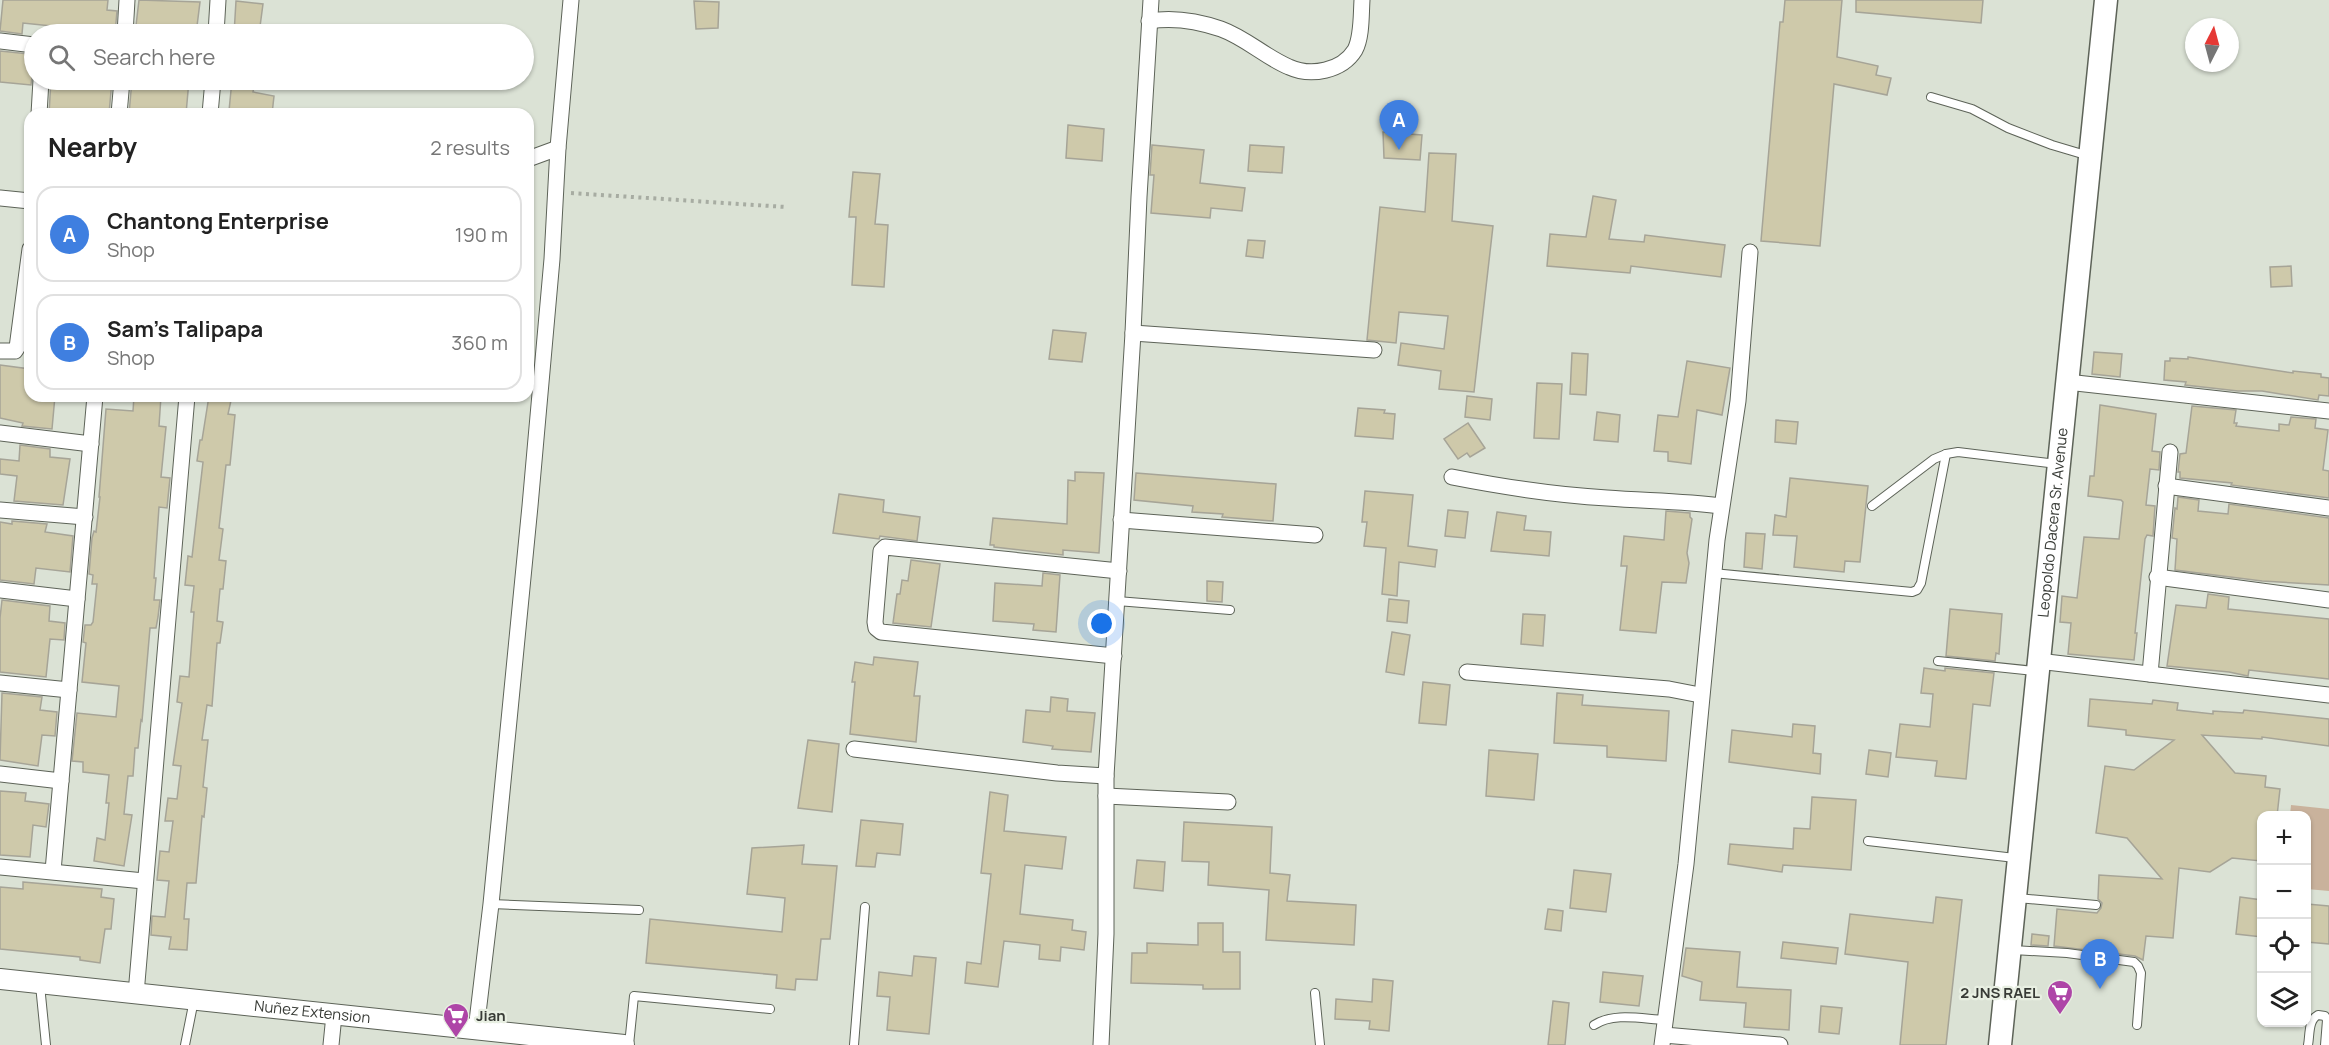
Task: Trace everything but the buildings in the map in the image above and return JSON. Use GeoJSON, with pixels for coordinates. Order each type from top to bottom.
{"type":"FeatureCollection","features":[{"type":"Feature","properties":{"kind":"main road","name":"Leopoldo Dacera Sr. Avenue"},"geometry":{"type":"LineString","coordinates":[[2000,1045],[2106,0]]}},
{"type":"Feature","properties":{"kind":"street"},"geometry":{"type":"LineString","coordinates":[[126,24],[128,0]]}},
{"type":"Feature","properties":{"kind":"street"},"geometry":{"type":"LineString","coordinates":[[217,24],[218,0]]}},
{"type":"Feature","properties":{"kind":"street"},"geometry":{"type":"LineString","coordinates":[[477,1030],[538,412],[570,0]]}},
{"type":"Feature","properties":{"kind":"street"},"geometry":{"type":"LineString","coordinates":[[1101,1045],[1106,934],[1106,776],[1151,0]]}},
{"type":"Feature","properties":{"kind":"street"},"geometry":{"type":"LineString","coordinates":[[1149,21],[1179,20],[1222,29],[1248,41],[1289,67],[1316,72],[1331,69],[1344,62],[1355,49],[1362,0]]}},
{"type":"Feature","properties":{"kind":"street"},"geometry":{"type":"LineString","coordinates":[[0,41],[24,44]]}},
{"type":"Feature","properties":{"kind":"street"},"geometry":{"type":"LineString","coordinates":[[39,108],[40,90]]}},
{"type":"Feature","properties":{"kind":"street"},"geometry":{"type":"LineString","coordinates":[[120,108],[121,90]]}},
{"type":"Feature","properties":{"kind":"street"},"geometry":{"type":"LineString","coordinates":[[211,108],[212,90]]}},
{"type":"Feature","properties":{"kind":"street"},"geometry":{"type":"LineString","coordinates":[[534,157],[558,148]]}},
{"type":"Feature","properties":{"kind":"street"},"geometry":{"type":"LineString","coordinates":[[0,198],[24,200]]}},
{"type":"Feature","properties":{"kind":"street"},"geometry":{"type":"LineString","coordinates":[[1750,252],[1738,401],[1713,573],[1686,864],[1664,1033],[1780,1045]]}},
{"type":"Feature","properties":{"kind":"street"},"geometry":{"type":"LineString","coordinates":[[0,351],[10,352],[17,348],[24,295]]}},
{"type":"Feature","properties":{"kind":"street"},"geometry":{"type":"LineString","coordinates":[[1133,333],[1374,350]]}},
{"type":"Feature","properties":{"kind":"street"},"geometry":{"type":"LineString","coordinates":[[2067,382],[2329,411]]}},
{"type":"Feature","properties":{"kind":"street"},"geometry":{"type":"LineString","coordinates":[[53,871],[94,402]]}},
{"type":"Feature","properties":{"kind":"street"},"geometry":{"type":"LineString","coordinates":[[136,994],[186,402]]}},
{"type":"Feature","properties":{"kind":"street"},"geometry":{"type":"LineString","coordinates":[[534,402],[538,412]]}},
{"type":"Feature","properties":{"kind":"street"},"geometry":{"type":"LineString","coordinates":[[0,433],[91,444]]}},
{"type":"Feature","properties":{"kind":"street"},"geometry":{"type":"LineString","coordinates":[[2150,674],[2170,452]]}},
{"type":"Feature","properties":{"kind":"street"},"geometry":{"type":"LineString","coordinates":[[1452,477],[1528,490],[1607,498],[1686,501],[1721,506]]}},
{"type":"Feature","properties":{"kind":"street"},"geometry":{"type":"LineString","coordinates":[[2166,486],[2329,508]]}},
{"type":"Feature","properties":{"kind":"street"},"geometry":{"type":"LineString","coordinates":[[0,510],[84,517]]}},
{"type":"Feature","properties":{"kind":"street"},"geometry":{"type":"LineString","coordinates":[[1121,520],[1315,535]]}},
{"type":"Feature","properties":{"kind":"street"},"geometry":{"type":"LineString","coordinates":[[1114,656],[881,632],[877,630],[875,622],[881,551],[885,547],[1119,571]]}},
{"type":"Feature","properties":{"kind":"street"},"geometry":{"type":"LineString","coordinates":[[2157,577],[2329,600]]}},
{"type":"Feature","properties":{"kind":"street"},"geometry":{"type":"LineString","coordinates":[[0,590],[77,599]]}},
{"type":"Feature","properties":{"kind":"street"},"geometry":{"type":"LineString","coordinates":[[2038,666],[2150,674],[2329,695]]}},
{"type":"Feature","properties":{"kind":"street"},"geometry":{"type":"LineString","coordinates":[[1467,672],[1669,689],[1700,695]]}},
{"type":"Feature","properties":{"kind":"street"},"geometry":{"type":"LineString","coordinates":[[0,683],[69,690]]}},
{"type":"Feature","properties":{"kind":"street"},"geometry":{"type":"LineString","coordinates":[[854,749],[1106,776]]}},
{"type":"Feature","properties":{"kind":"street"},"geometry":{"type":"LineString","coordinates":[[0,774],[61,781]]}},
{"type":"Feature","properties":{"kind":"street"},"geometry":{"type":"LineString","coordinates":[[1106,796],[1228,802]]}},
{"type":"Feature","properties":{"kind":"street"},"geometry":{"type":"LineString","coordinates":[[0,867],[144,881]]}},
{"type":"Feature","properties":{"kind":"street","name":"Nuñez Extension"},"geometry":{"type":"LineString","coordinates":[[0,979],[477,1030],[528,1040],[624,1045]]}},
{"type":"Feature","properties":{"kind":"street"},"geometry":{"type":"LineString","coordinates":[[331,1045],[334,1015]]}},
{"type":"Feature","properties":{"kind":"lane"},"geometry":{"type":"LineString","coordinates":[[1931,97],[1972,109],[2008,128],[2052,145],[2090,156]]}},
{"type":"Feature","properties":{"kind":"lane"},"geometry":{"type":"LineString","coordinates":[[1872,506],[1934,459],[1946,454],[1958,452],[2059,465]]}},
{"type":"Feature","properties":{"kind":"lane"},"geometry":{"type":"LineString","coordinates":[[1713,573],[1912,592],[1917,590],[1921,583],[1946,454]]}},
{"type":"Feature","properties":{"kind":"lane"},"geometry":{"type":"LineString","coordinates":[[1117,602],[1230,610]]}},
{"type":"Feature","properties":{"kind":"lane"},"geometry":{"type":"LineString","coordinates":[[1938,661],[2038,666]]}},
{"type":"Feature","properties":{"kind":"lane"},"geometry":{"type":"LineString","coordinates":[[1868,841],[2018,858]]}},
{"type":"Feature","properties":{"kind":"lane"},"geometry":{"type":"LineString","coordinates":[[2015,898],[2096,905]]}},
{"type":"Feature","properties":{"kind":"lane"},"geometry":{"type":"LineString","coordinates":[[491,904],[639,910]]}},
{"type":"Feature","properties":{"kind":"lane"},"geometry":{"type":"LineString","coordinates":[[854,1045],[865,907]]}},
{"type":"Feature","properties":{"kind":"lane"},"geometry":{"type":"LineString","coordinates":[[2009,950],[2067,953],[2134,962],[2140,973],[2137,1025]]}},
{"type":"Feature","properties":{"kind":"lane"},"geometry":{"type":"LineString","coordinates":[[40,983],[46,1045]]}},
{"type":"Feature","properties":{"kind":"lane"},"geometry":{"type":"LineString","coordinates":[[1316,993],[1320,1045]]}},
{"type":"Feature","properties":{"kind":"lane"},"geometry":{"type":"LineString","coordinates":[[629,1045],[634,996],[770,1009]]}},
{"type":"Feature","properties":{"kind":"lane"},"geometry":{"type":"LineString","coordinates":[[184,1045],[194,1000]]}},
{"type":"Feature","properties":{"kind":"lane"},"geometry":{"type":"LineString","coordinates":[[2308,1045],[2312,1022],[2318,1015],[2325,1016],[2327,1020],[2325,1045]]}},
{"type":"Feature","properties":{"kind":"lane"},"geometry":{"type":"LineString","coordinates":[[1594,1025],[1614,1017],[1664,1033]]}},
{"type":"Feature","properties":{"kind":"path"},"geometry":{"type":"LineString","coordinates":[[555,191],[786,207]]}},
{"type":"Feature","properties":{"kind":"shaded area"},"geometry":{"type":"Polygon","coordinates":[[[2291,805],[2329,809],[2329,891],[2311,889],[2311,811],[2290,811],[2291,805]]]}},
{"type":"Feature","properties":{"kind":"place","name":"Chantong Enterprise"},"geometry":{"type":"Point","coordinates":[1399,150]}},
{"type":"Feature","properties":{"kind":"place","name":"Sam's Talipapa"},"geometry":{"type":"Point","coordinates":[2100,989]}},
{"type":"Feature","properties":{"kind":"place","name":"2 JNS RAEL"},"geometry":{"type":"Point","coordinates":[2060,1016]}},
{"type":"Feature","properties":{"kind":"place","name":"Jian"},"geometry":{"type":"Point","coordinates":[456,1039]}}]}
